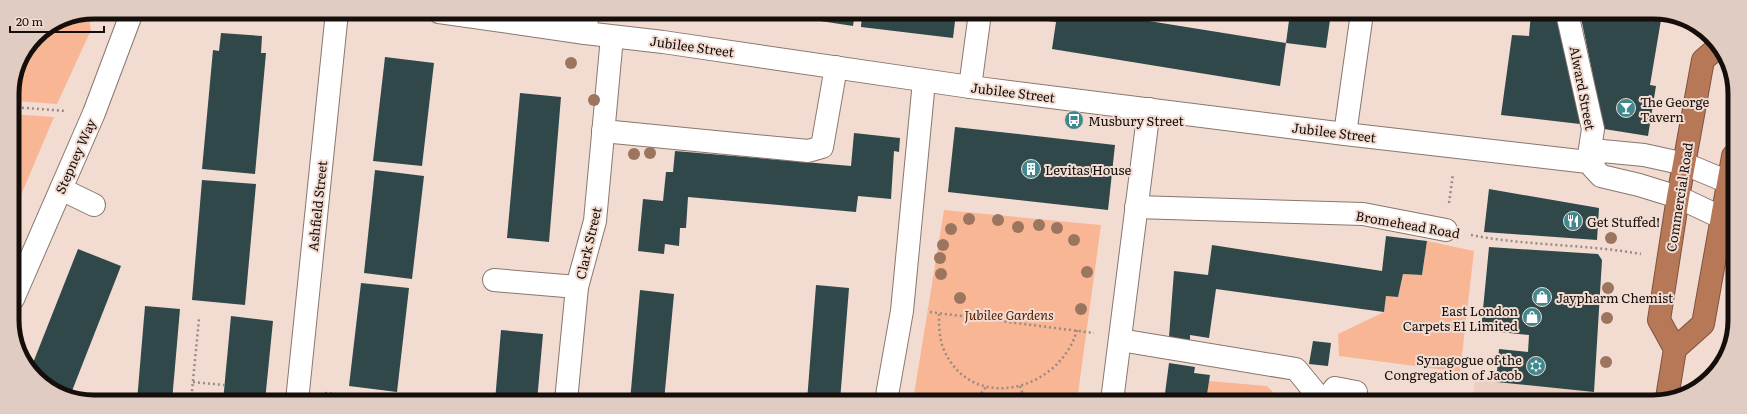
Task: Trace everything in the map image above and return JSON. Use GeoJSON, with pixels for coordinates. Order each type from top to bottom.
{"type":"FeatureCollection","features":[{"type":"Feature","properties":{"kind":"highway","name":"Commercial Road"},"geometry":{"type":"LineString","coordinates":[[1675,350],[1659,320],[1678,197],[1703,60],[1714,51]]}},
{"type":"Feature","properties":{"kind":"highway"},"geometry":{"type":"LineString","coordinates":[[1668,393],[1675,350],[1704,324],[1727,220]]}},
{"type":"Feature","properties":{"kind":"street","name":"Stepney Way"},"geometry":{"type":"LineString","coordinates":[[19,285],[94,113],[129,19]]}},
{"type":"Feature","properties":{"kind":"street","name":"Ashfield Street"},"geometry":{"type":"LineString","coordinates":[[297,395],[336,19]]}},
{"type":"Feature","properties":{"kind":"street","name":"Jubilee Street"},"geometry":{"type":"LineString","coordinates":[[533,19],[587,23],[612,37],[662,42],[924,81],[1345,134],[1588,162]]}},
{"type":"Feature","properties":{"kind":"street"},"geometry":{"type":"LineString","coordinates":[[970,87],[979,19]]}},
{"type":"Feature","properties":{"kind":"street"},"geometry":{"type":"LineString","coordinates":[[1345,134],[1361,19]]}},
{"type":"Feature","properties":{"kind":"street","name":"Alward Street"},"geometry":{"type":"LineString","coordinates":[[1568,19],[1593,129],[1588,162]]}},
{"type":"Feature","properties":{"kind":"street","name":"Clark Street"},"geometry":{"type":"LineString","coordinates":[[567,395],[577,287],[595,221],[612,37]]}},
{"type":"Feature","properties":{"kind":"street"},"geometry":{"type":"LineString","coordinates":[[603,131],[808,151],[822,147],[836,67]]}},
{"type":"Feature","properties":{"kind":"street"},"geometry":{"type":"LineString","coordinates":[[887,395],[902,311],[924,81]]}},
{"type":"Feature","properties":{"kind":"street"},"geometry":{"type":"LineString","coordinates":[[1113,395],[1149,109]]}},
{"type":"Feature","properties":{"kind":"street"},"geometry":{"type":"LineString","coordinates":[[1727,220],[1678,197],[1639,185],[1601,176],[1588,162],[1602,151],[1644,155],[1685,164],[1728,181]]}},
{"type":"Feature","properties":{"kind":"street"},"geometry":{"type":"LineString","coordinates":[[61,189],[94,205]]}},
{"type":"Feature","properties":{"kind":"street","name":"Bromehead Road"},"geometry":{"type":"LineString","coordinates":[[1136,207],[1363,214],[1446,230]]}},
{"type":"Feature","properties":{"kind":"street"},"geometry":{"type":"LineString","coordinates":[[494,280],[577,287]]}},
{"type":"Feature","properties":{"kind":"street"},"geometry":{"type":"LineString","coordinates":[[1120,340],[1296,369],[1318,395]]}},
{"type":"Feature","properties":{"kind":"street"},"geometry":{"type":"LineString","coordinates":[[1330,395],[1335,388],[1356,392]]}},
{"type":"Feature","properties":{"kind":"path"},"geometry":{"type":"LineString","coordinates":[[19,108],[94,113]]}},
{"type":"Feature","properties":{"kind":"path"},"geometry":{"type":"LineString","coordinates":[[1446,230],[1457,146]]}},
{"type":"Feature","properties":{"kind":"path","name":"Bromehead Road"},"geometry":{"type":"LineString","coordinates":[[1446,230],[1490,239],[1602,248],[1646,255]]}},
{"type":"Feature","properties":{"kind":"path"},"geometry":{"type":"LineString","coordinates":[[928,312],[1087,331]]}},
{"type":"Feature","properties":{"kind":"path"},"geometry":{"type":"LineString","coordinates":[[938,314],[943,349],[952,365],[961,375],[986,387],[997,388],[1020,386],[1029,384],[1044,376],[1058,364],[1069,349],[1077,330]]}},
{"type":"Feature","properties":{"kind":"path"},"geometry":{"type":"LineString","coordinates":[[982,319],[983,314]]}},
{"type":"Feature","properties":{"kind":"path"},"geometry":{"type":"LineString","coordinates":[[192,395],[199,319]]}},
{"type":"Feature","properties":{"kind":"path"},"geometry":{"type":"LineString","coordinates":[[193,382],[224,385]]}},
{"type":"Feature","properties":{"kind":"path"},"geometry":{"type":"LineString","coordinates":[[1020,386],[1023,395]]}},
{"type":"Feature","properties":{"kind":"path"},"geometry":{"type":"LineString","coordinates":[[980,395],[986,387]]}},
{"type":"Feature","properties":{"kind":"shaded area"},"geometry":{"type":"Polygon","coordinates":[[[1475,380],[1594,392],[1594,395],[1473,395],[1475,380]]]}},
{"type":"Feature","properties":{"kind":"green space"},"geometry":{"type":"Polygon","coordinates":[[[88,19],[91,30],[57,104],[19,101],[20,80],[23,70],[35,48],[48,35],[65,25],[88,19]]]}},
{"type":"Feature","properties":{"kind":"green space"},"geometry":{"type":"Polygon","coordinates":[[[19,114],[54,117],[19,200],[19,114]]]}},
{"type":"Feature","properties":{"kind":"green space","name":"Jubilee Gardens"},"geometry":{"type":"Polygon","coordinates":[[[944,210],[1101,225],[1078,395],[914,395],[944,210]]]}},
{"type":"Feature","properties":{"kind":"green space"},"geometry":{"type":"Polygon","coordinates":[[[1427,241],[1474,251],[1460,372],[1339,356],[1338,334],[1384,312],[1386,296],[1398,297],[1403,274],[1422,275],[1427,241]]]}},
{"type":"Feature","properties":{"kind":"green space"},"geometry":{"type":"Polygon","coordinates":[[[1209,381],[1267,386],[1276,395],[1207,395],[1209,381]]]}},
{"type":"Feature","properties":{"kind":"building"},"geometry":{"type":"Polygon","coordinates":[[[807,19],[854,19],[853,26],[807,19]]]}},
{"type":"Feature","properties":{"kind":"building"},"geometry":{"type":"Polygon","coordinates":[[[862,19],[955,19],[953,38],[861,27],[862,19]]]}},
{"type":"Feature","properties":{"kind":"building"},"geometry":{"type":"Polygon","coordinates":[[[1032,19],[1136,19],[1286,43],[1280,86],[1052,49],[1056,22],[1032,19]]]}},
{"type":"Feature","properties":{"kind":"building"},"geometry":{"type":"Polygon","coordinates":[[[1289,19],[1330,19],[1326,48],[1286,43],[1289,19]]]}},
{"type":"Feature","properties":{"kind":"building"},"geometry":{"type":"Polygon","coordinates":[[[1530,19],[1560,19],[1580,124],[1501,115],[1512,35],[1529,36],[1530,19]]]}},
{"type":"Feature","properties":{"kind":"building"},"geometry":{"type":"Polygon","coordinates":[[[1581,19],[1661,19],[1650,85],[1656,86],[1648,136],[1604,129],[1581,19]]]}},
{"type":"Feature","properties":{"kind":"building"},"geometry":{"type":"Polygon","coordinates":[[[221,33],[262,36],[261,53],[266,53],[255,174],[202,169],[213,50],[219,51],[221,33]]]}},
{"type":"Feature","properties":{"kind":"building"},"geometry":{"type":"Polygon","coordinates":[[[385,57],[434,63],[422,166],[373,161],[385,57]]]}},
{"type":"Feature","properties":{"kind":"building"},"geometry":{"type":"Polygon","coordinates":[[[520,93],[561,97],[549,242],[507,238],[520,93]]]}},
{"type":"Feature","properties":{"kind":"building","name":"Levitas House"},"geometry":{"type":"Polygon","coordinates":[[[955,127],[1115,145],[1108,210],[948,192],[955,127]]]}},
{"type":"Feature","properties":{"kind":"building"},"geometry":{"type":"Polygon","coordinates":[[[854,133],[900,138],[899,152],[894,151],[891,199],[858,196],[856,212],[688,197],[686,228],[680,228],[679,246],[665,244],[664,254],[638,251],[643,199],[663,201],[666,172],[673,172],[675,151],[851,166],[854,133]]]}},
{"type":"Feature","properties":{"kind":"building"},"geometry":{"type":"Polygon","coordinates":[[[375,170],[424,176],[412,279],[364,273],[375,170]]]}},
{"type":"Feature","properties":{"kind":"building"},"geometry":{"type":"Polygon","coordinates":[[[202,180],[256,184],[245,305],[192,300],[202,180]]]}},
{"type":"Feature","properties":{"kind":"building"},"geometry":{"type":"Polygon","coordinates":[[[1489,189],[1599,208],[1597,240],[1484,232],[1489,189]]]}},
{"type":"Feature","properties":{"kind":"building"},"geometry":{"type":"Polygon","coordinates":[[[1386,236],[1427,241],[1422,275],[1403,274],[1398,297],[1386,296],[1384,312],[1216,289],[1209,338],[1190,335],[1190,340],[1169,337],[1174,271],[1208,275],[1212,245],[1382,271],[1386,236]]]}},
{"type":"Feature","properties":{"kind":"building"},"geometry":{"type":"Polygon","coordinates":[[[1489,247],[1598,254],[1602,260],[1594,392],[1496,382],[1499,349],[1528,352],[1529,335],[1481,330],[1489,247]]]}},
{"type":"Feature","properties":{"kind":"building"},"geometry":{"type":"Polygon","coordinates":[[[78,249],[121,266],[72,392],[48,379],[33,363],[78,249]]]}},
{"type":"Feature","properties":{"kind":"building"},"geometry":{"type":"Polygon","coordinates":[[[361,283],[409,288],[397,392],[349,386],[361,283]]]}},
{"type":"Feature","properties":{"kind":"building"},"geometry":{"type":"Polygon","coordinates":[[[816,285],[849,288],[840,395],[807,395],[816,285]]]}},
{"type":"Feature","properties":{"kind":"building"},"geometry":{"type":"Polygon","coordinates":[[[640,290],[674,294],[665,395],[631,395],[640,290]]]}},
{"type":"Feature","properties":{"kind":"building"},"geometry":{"type":"Polygon","coordinates":[[[145,306],[180,309],[173,395],[138,395],[145,306]]]}},
{"type":"Feature","properties":{"kind":"building"},"geometry":{"type":"Polygon","coordinates":[[[231,316],[273,321],[266,395],[224,395],[231,316]]]}},
{"type":"Feature","properties":{"kind":"building"},"geometry":{"type":"Polygon","coordinates":[[[501,330],[543,334],[538,395],[496,395],[501,330]]]}},
{"type":"Feature","properties":{"kind":"building"},"geometry":{"type":"Polygon","coordinates":[[[1313,341],[1331,343],[1328,366],[1309,364],[1313,341]]]}},
{"type":"Feature","properties":{"kind":"building"},"geometry":{"type":"Polygon","coordinates":[[[1169,363],[1195,367],[1194,373],[1210,375],[1207,395],[1165,395],[1169,363]]]}},
{"type":"Feature","properties":{"kind":"place","name":"The George Tavern"},"geometry":{"type":"Point","coordinates":[1626,108]}},
{"type":"Feature","properties":{"kind":"place","name":"Musbury Street"},"geometry":{"type":"Point","coordinates":[1074,120]}},
{"type":"Feature","properties":{"kind":"place","name":"Levitas House"},"geometry":{"type":"Point","coordinates":[1031,169]}},
{"type":"Feature","properties":{"kind":"place","name":"Get Stuffed!"},"geometry":{"type":"Point","coordinates":[1573,221]}},
{"type":"Feature","properties":{"kind":"place","name":"Jaypharm Chemist"},"geometry":{"type":"Point","coordinates":[1542,297]}},
{"type":"Feature","properties":{"kind":"place","name":"East London Carpets E1 Limited"},"geometry":{"type":"Point","coordinates":[1532,317]}},
{"type":"Feature","properties":{"kind":"place","name":"Synagogue of the Congregation of Jacob"},"geometry":{"type":"Point","coordinates":[1536,366]}}]}
